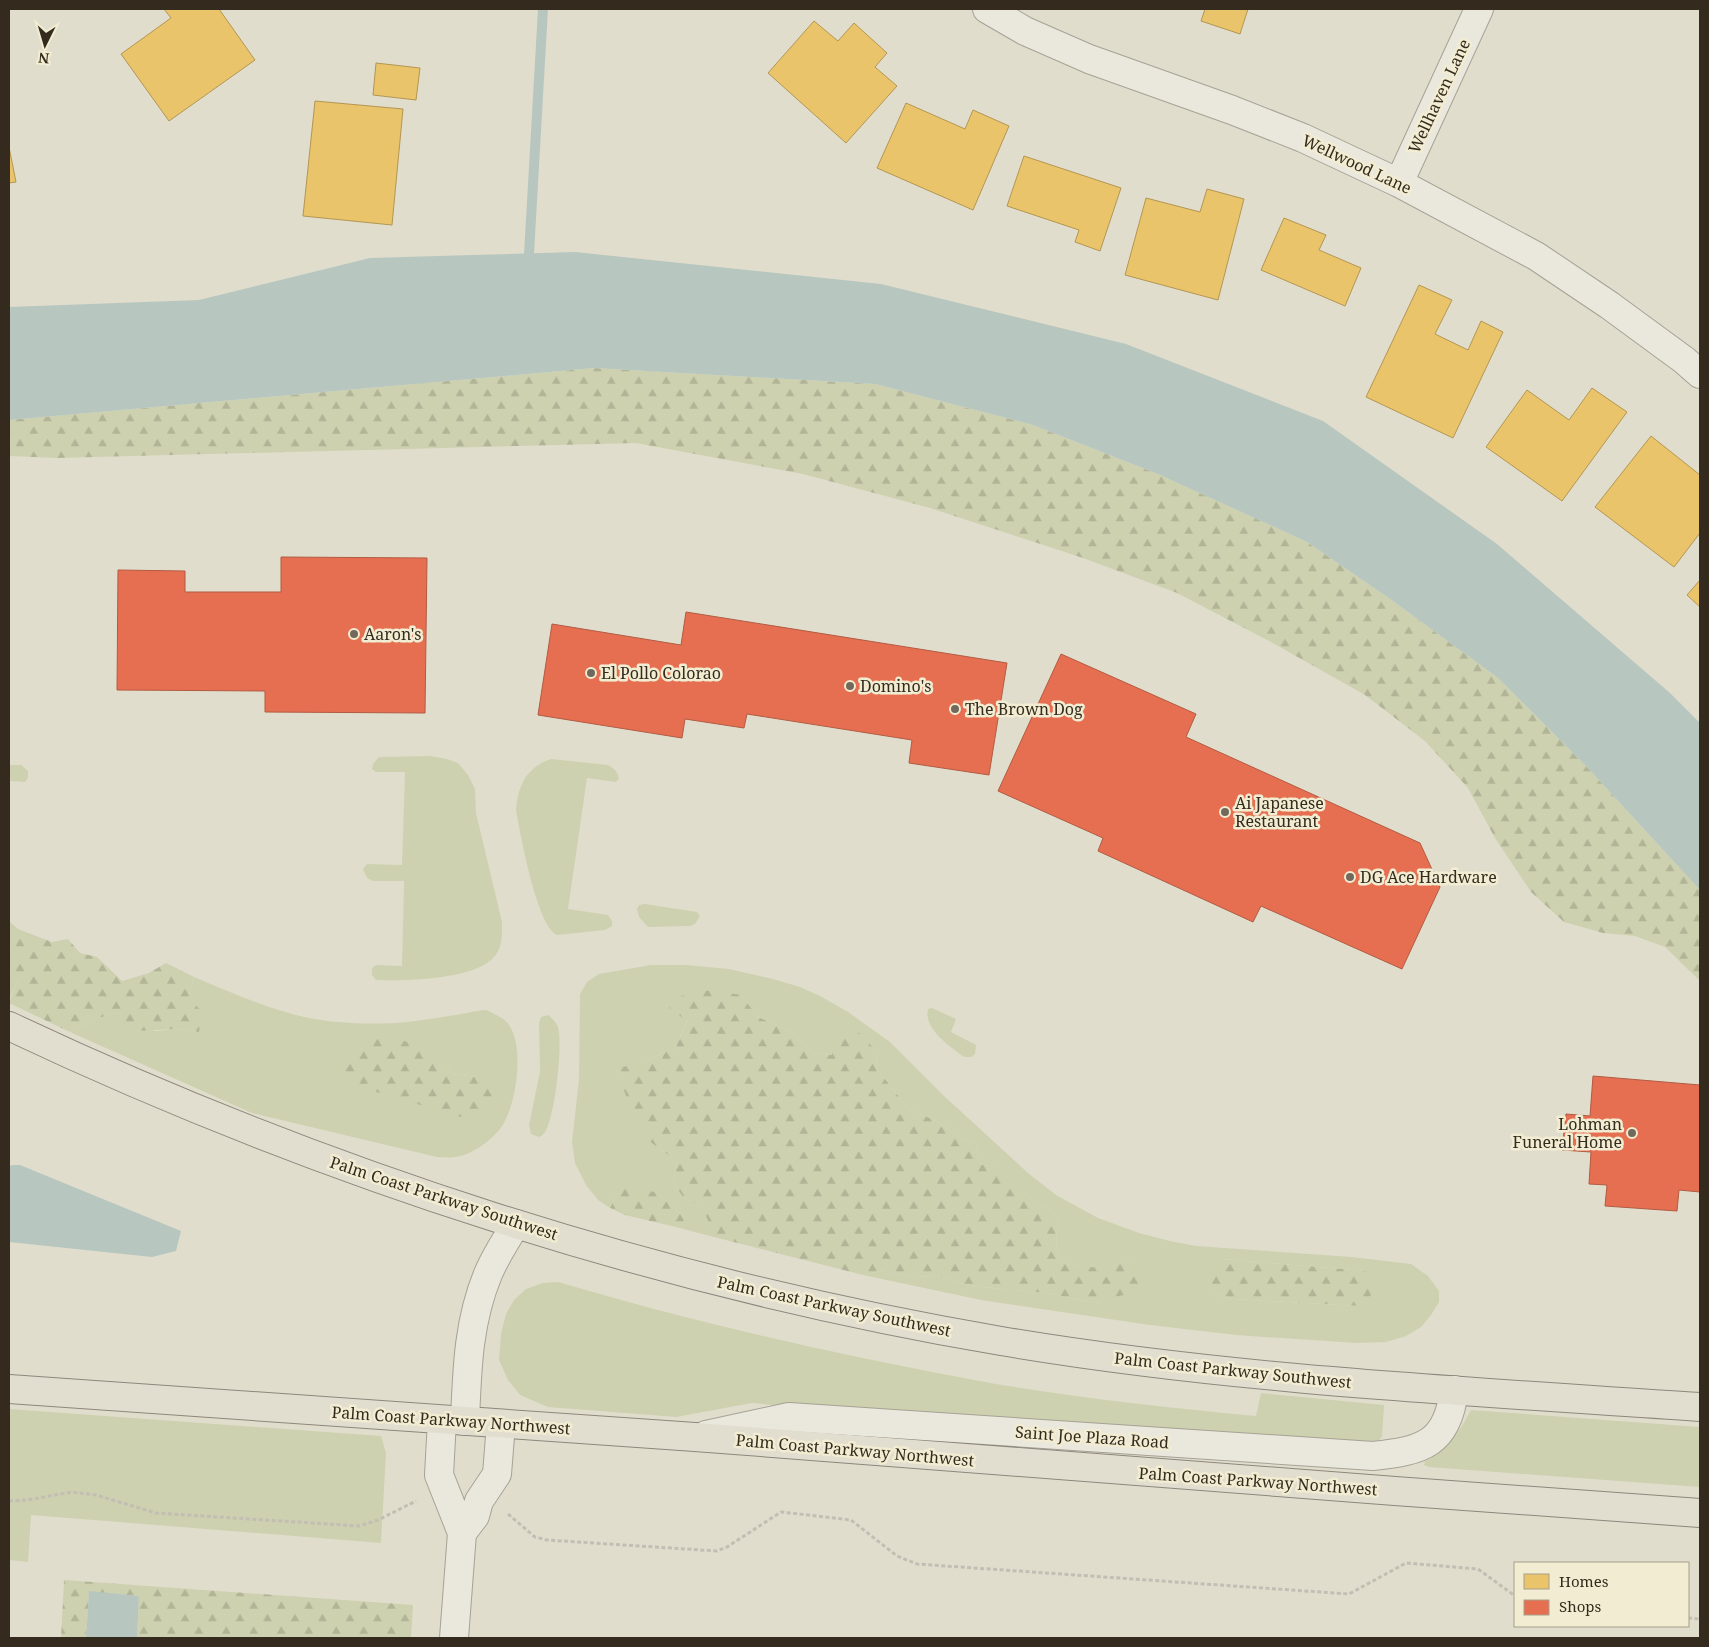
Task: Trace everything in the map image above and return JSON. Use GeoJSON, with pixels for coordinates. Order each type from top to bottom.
{"type":"FeatureCollection","features":[{"type":"Feature","properties":{"kind":"main road","name":"Palm Coast Parkway Southwest"},"geometry":{"type":"LineString","coordinates":[[9,1026],[100,1069],[261,1135],[330,1160],[516,1224],[744,1288],[1002,1341],[1190,1368],[1322,1381],[1700,1407]]}},
{"type":"Feature","properties":{"kind":"main road","name":"Palm Coast Parkway Northwest"},"geometry":{"type":"LineString","coordinates":[[9,1389],[695,1437],[1700,1513]]}},
{"type":"Feature","properties":{"kind":"street","name":"Wellwood Lane"},"geometry":{"type":"LineString","coordinates":[[986,9],[1025,31],[1089,59],[1303,138],[1399,183],[1536,256],[1630,320],[1700,374]]}},
{"type":"Feature","properties":{"kind":"street","name":"Wellhaven Lane"},"geometry":{"type":"LineString","coordinates":[[1399,183],[1478,9]]}},
{"type":"Feature","properties":{"kind":"street"},"geometry":{"type":"LineString","coordinates":[[454,1638],[462,1533],[439,1475],[454,1421],[474,1314],[488,1273],[516,1224]]}},
{"type":"Feature","properties":{"kind":"street","name":"Saint Joe Plaza Road"},"geometry":{"type":"LineString","coordinates":[[695,1437],[789,1417],[1373,1456],[1419,1448],[1434,1438],[1444,1427],[1452,1409],[1454,1390]]}},
{"type":"Feature","properties":{"kind":"street"},"geometry":{"type":"LineString","coordinates":[[462,1533],[475,1516],[479,1501],[497,1474],[501,1424]]}},
{"type":"Feature","properties":{"kind":"path"},"geometry":{"type":"LineString","coordinates":[[9,1501],[27,1500],[72,1492],[96,1495],[156,1513],[359,1526],[378,1520],[417,1500]]}},
{"type":"Feature","properties":{"kind":"path"},"geometry":{"type":"LineString","coordinates":[[502,1509],[535,1536],[547,1540],[717,1551],[727,1547],[781,1512],[851,1520],[897,1556],[917,1564],[1349,1594],[1406,1563],[1478,1569],[1514,1595]]}},
{"type":"Feature","properties":{"kind":"green space"},"geometry":{"type":"Polygon","coordinates":[[[594,368],[875,384],[1033,425],[1158,474],[1307,542],[1393,601],[1498,678],[1584,764],[1700,890],[1700,981],[1665,947],[1635,936],[1603,933],[1564,922],[1531,892],[1495,838],[1468,788],[1425,741],[1365,695],[1271,642],[1177,593],[1083,558],[930,508],[803,474],[636,443],[57,458],[9,456],[9,420],[594,368]]]}},
{"type":"Feature","properties":{"kind":"green space"},"geometry":{"type":"Polygon","coordinates":[[[430,756],[458,763],[468,775],[475,789],[476,813],[502,922],[501,944],[495,956],[485,964],[472,970],[422,979],[376,980],[372,975],[372,968],[376,965],[402,966],[404,881],[373,881],[367,878],[363,869],[367,864],[402,865],[405,772],[376,772],[372,769],[373,764],[379,757],[430,756]]]}},
{"type":"Feature","properties":{"kind":"green space"},"geometry":{"type":"Polygon","coordinates":[[[551,759],[608,765],[616,771],[619,777],[616,782],[587,778],[568,909],[608,915],[612,921],[612,926],[605,930],[557,935],[550,928],[536,898],[525,858],[516,810],[519,793],[525,778],[536,767],[551,759]]]}},
{"type":"Feature","properties":{"kind":"green space"},"geometry":{"type":"Polygon","coordinates":[[[9,765],[21,765],[28,771],[28,778],[25,782],[9,781],[9,765]]]}},
{"type":"Feature","properties":{"kind":"green space"},"geometry":{"type":"Polygon","coordinates":[[[645,904],[697,912],[700,916],[695,924],[690,926],[648,927],[639,917],[637,909],[639,905],[645,904]]]}},
{"type":"Feature","properties":{"kind":"green space"},"geometry":{"type":"Polygon","coordinates":[[[9,921],[18,929],[52,942],[68,939],[80,953],[97,957],[122,981],[149,973],[166,963],[194,977],[188,999],[202,1011],[199,1032],[178,1029],[134,1031],[115,1013],[95,1019],[70,1032],[9,1003],[17,982],[9,978],[9,921]]]}},
{"type":"Feature","properties":{"kind":"green space"},"geometry":{"type":"Polygon","coordinates":[[[651,965],[687,965],[729,969],[800,987],[848,1012],[890,1042],[944,1096],[1028,1173],[1056,1195],[1098,1218],[1139,1233],[1196,1246],[1352,1257],[1411,1264],[1428,1276],[1439,1291],[1439,1302],[1421,1327],[1406,1336],[1386,1342],[1357,1343],[1236,1335],[1150,1325],[981,1300],[863,1275],[879,1271],[916,1277],[937,1276],[970,1286],[1047,1293],[1095,1303],[1111,1298],[1132,1261],[1097,1268],[1062,1263],[1056,1248],[1058,1216],[1021,1192],[995,1167],[980,1164],[976,1143],[961,1139],[942,1124],[908,1108],[877,1069],[876,1051],[832,1055],[811,1053],[807,1046],[787,1030],[758,1017],[741,995],[687,1020],[676,1047],[648,1060],[616,1070],[649,1141],[677,1163],[673,1182],[683,1197],[701,1206],[709,1220],[706,1235],[680,1228],[685,1218],[654,1192],[617,1194],[610,1208],[598,1200],[586,1185],[575,1163],[572,1142],[579,1079],[580,994],[587,982],[599,974],[651,965]],[[1223,1259],[1214,1294],[1233,1299],[1360,1306],[1371,1281],[1365,1271],[1223,1259]]]}},
{"type":"Feature","properties":{"kind":"green space"},"geometry":{"type":"Polygon","coordinates":[[[194,977],[265,1006],[320,1020],[373,1024],[398,1023],[486,1010],[500,1017],[509,1025],[515,1037],[517,1070],[511,1105],[500,1129],[480,1147],[456,1157],[437,1157],[252,1113],[70,1032],[95,1019],[115,1013],[155,1031],[178,1029],[199,1032],[188,999],[194,977]],[[445,1062],[461,1116],[477,1077],[453,1074],[445,1062]]]}},
{"type":"Feature","properties":{"kind":"green space"},"geometry":{"type":"Polygon","coordinates":[[[9,978],[17,982],[9,1000],[9,978]]]}},
{"type":"Feature","properties":{"kind":"green space"},"geometry":{"type":"Polygon","coordinates":[[[711,990],[741,995],[758,1017],[787,1030],[807,1046],[811,1053],[832,1055],[834,1040],[860,1033],[876,1051],[877,1069],[908,1108],[942,1124],[961,1139],[976,1143],[980,1164],[995,1167],[1015,1177],[1021,1192],[1058,1216],[1056,1248],[1062,1263],[1081,1267],[1097,1267],[1132,1261],[1142,1268],[1141,1281],[1134,1292],[1095,1303],[1047,1293],[970,1286],[937,1276],[916,1277],[879,1271],[863,1275],[706,1235],[708,1220],[701,1206],[683,1197],[673,1182],[677,1163],[649,1141],[631,1109],[616,1069],[648,1060],[676,1047],[687,1021],[669,1008],[676,997],[711,990]]]}},
{"type":"Feature","properties":{"kind":"green space"},"geometry":{"type":"Polygon","coordinates":[[[932,1008],[956,1019],[951,1032],[976,1045],[975,1054],[971,1057],[964,1057],[939,1037],[930,1024],[928,1016],[928,1009],[932,1008]]]}},
{"type":"Feature","properties":{"kind":"green space"},"geometry":{"type":"Polygon","coordinates":[[[548,1015],[558,1027],[559,1064],[549,1124],[545,1133],[539,1137],[531,1134],[529,1125],[540,1072],[539,1024],[541,1017],[548,1015]]]}},
{"type":"Feature","properties":{"kind":"green space"},"geometry":{"type":"Polygon","coordinates":[[[385,1036],[427,1047],[445,1062],[453,1074],[477,1077],[489,1085],[492,1095],[488,1105],[461,1117],[346,1083],[344,1061],[355,1044],[385,1036]]]}},
{"type":"Feature","properties":{"kind":"green space"},"geometry":{"type":"Polygon","coordinates":[[[628,1185],[654,1192],[674,1207],[685,1218],[680,1228],[625,1215],[610,1208],[617,1194],[628,1185]]]}},
{"type":"Feature","properties":{"kind":"green space"},"geometry":{"type":"Polygon","coordinates":[[[1222,1259],[1366,1271],[1371,1281],[1371,1295],[1360,1306],[1233,1299],[1214,1294],[1208,1281],[1208,1268],[1222,1259]]]}},
{"type":"Feature","properties":{"kind":"green space"},"geometry":{"type":"Polygon","coordinates":[[[558,1282],[724,1327],[866,1359],[1044,1392],[1256,1416],[1261,1393],[1384,1405],[1382,1436],[1379,1441],[1373,1441],[1370,1444],[752,1403],[676,1417],[548,1407],[520,1395],[508,1380],[499,1360],[501,1334],[506,1314],[514,1300],[526,1289],[543,1283],[558,1282]]]}},
{"type":"Feature","properties":{"kind":"green space"},"geometry":{"type":"Polygon","coordinates":[[[9,1409],[381,1436],[386,1453],[381,1543],[31,1515],[28,1562],[9,1560],[9,1409]]]}},
{"type":"Feature","properties":{"kind":"green space"},"geometry":{"type":"Polygon","coordinates":[[[1471,1410],[1700,1427],[1700,1487],[1429,1467],[1424,1465],[1425,1461],[1452,1440],[1471,1410]]]}},
{"type":"Feature","properties":{"kind":"green space"},"geometry":{"type":"Polygon","coordinates":[[[64,1580],[413,1605],[411,1638],[137,1638],[139,1596],[89,1592],[86,1638],[61,1638],[64,1580]]]}},
{"type":"Feature","properties":{"kind":"shaded area"},"geometry":{"type":"Polygon","coordinates":[[[575,252],[881,284],[1126,344],[1323,421],[1497,544],[1670,693],[1700,723],[1700,890],[1584,764],[1498,678],[1393,601],[1307,542],[1158,474],[1033,425],[875,384],[594,368],[9,420],[9,307],[199,300],[370,258],[575,252]]]}},
{"type":"Feature","properties":{"kind":"shaded area"},"geometry":{"type":"Polygon","coordinates":[[[20,1165],[181,1231],[176,1251],[152,1257],[9,1242],[9,1166],[20,1165]]]}},
{"type":"Feature","properties":{"kind":"shaded area"},"geometry":{"type":"Polygon","coordinates":[[[89,1591],[139,1596],[137,1638],[86,1638],[89,1591]]]}},
{"type":"Feature","properties":{"kind":"building: Homes"},"geometry":{"type":"Polygon","coordinates":[[[164,9],[219,9],[255,60],[169,121],[121,54],[171,18],[164,9]]]}},
{"type":"Feature","properties":{"kind":"building: Homes"},"geometry":{"type":"Polygon","coordinates":[[[1205,9],[1248,9],[1240,34],[1201,21],[1205,9]]]}},
{"type":"Feature","properties":{"kind":"building: Homes"},"geometry":{"type":"Polygon","coordinates":[[[814,21],[838,41],[854,23],[887,53],[875,67],[897,86],[846,143],[768,73],[814,21]]]}},
{"type":"Feature","properties":{"kind":"building: Homes"},"geometry":{"type":"Polygon","coordinates":[[[376,63],[420,68],[416,100],[373,95],[376,63]]]}},
{"type":"Feature","properties":{"kind":"building: Homes"},"geometry":{"type":"Polygon","coordinates":[[[315,101],[403,109],[392,225],[303,216],[315,101]]]}},
{"type":"Feature","properties":{"kind":"building: Homes"},"geometry":{"type":"Polygon","coordinates":[[[906,103],[965,129],[973,110],[1009,126],[973,210],[877,168],[906,103]]]}},
{"type":"Feature","properties":{"kind":"building: Homes"},"geometry":{"type":"Polygon","coordinates":[[[9,147],[16,182],[9,183],[9,147]]]}},
{"type":"Feature","properties":{"kind":"building: Homes"},"geometry":{"type":"Polygon","coordinates":[[[1024,156],[1121,188],[1100,251],[1075,242],[1079,230],[1007,206],[1024,156]]]}},
{"type":"Feature","properties":{"kind":"building: Homes"},"geometry":{"type":"Polygon","coordinates":[[[1207,189],[1244,199],[1218,300],[1125,275],[1146,198],[1200,212],[1207,189]]]}},
{"type":"Feature","properties":{"kind":"building: Homes"},"geometry":{"type":"Polygon","coordinates":[[[1284,218],[1326,235],[1319,250],[1361,268],[1345,306],[1261,270],[1284,218]]]}},
{"type":"Feature","properties":{"kind":"building: Homes"},"geometry":{"type":"Polygon","coordinates":[[[1419,285],[1452,300],[1435,334],[1468,350],[1481,321],[1503,332],[1453,438],[1366,397],[1419,285]]]}},
{"type":"Feature","properties":{"kind":"building: Homes"},"geometry":{"type":"Polygon","coordinates":[[[1592,388],[1627,412],[1562,501],[1486,447],[1527,390],[1569,420],[1592,388]]]}},
{"type":"Feature","properties":{"kind":"building: Homes"},"geometry":{"type":"Polygon","coordinates":[[[1651,436],[1700,475],[1700,533],[1674,567],[1595,507],[1651,436]]]}},
{"type":"Feature","properties":{"kind":"building: Homes"},"geometry":{"type":"Polygon","coordinates":[[[1700,580],[1700,607],[1687,595],[1700,580]]]}},
{"type":"Feature","properties":{"kind":"building: Shops"},"geometry":{"type":"Polygon","coordinates":[[[281,557],[427,558],[425,713],[265,712],[265,691],[117,690],[118,570],[185,571],[185,592],[281,592],[281,557]]]}},
{"type":"Feature","properties":{"kind":"building: Shops"},"geometry":{"type":"Polygon","coordinates":[[[686,612],[1007,663],[989,775],[909,763],[912,740],[747,714],[744,728],[685,719],[682,738],[538,715],[552,624],[681,645],[686,612]]]}},
{"type":"Feature","properties":{"kind":"building: Shops"},"geometry":{"type":"Polygon","coordinates":[[[1061,654],[1196,714],[1186,737],[1420,843],[1440,887],[1402,969],[1261,906],[1253,922],[1098,851],[1103,838],[998,791],[1061,654]]]}},
{"type":"Feature","properties":{"kind":"building: Shops","name":"Lohman Funeral Home"},"geometry":{"type":"Polygon","coordinates":[[[1593,1076],[1700,1085],[1700,1192],[1679,1190],[1677,1211],[1605,1206],[1607,1185],[1589,1184],[1591,1152],[1562,1150],[1566,1114],[1590,1116],[1593,1076]]]}},
{"type":"Feature","properties":{"kind":"waterway"},"geometry":{"type":"LineString","coordinates":[[529,254],[543,9]]}},
{"type":"Feature","properties":{"kind":"place","name":"Aaron's"},"geometry":{"type":"Point","coordinates":[354,634]}},
{"type":"Feature","properties":{"kind":"place","name":"El Pollo Colorao"},"geometry":{"type":"Point","coordinates":[591,673]}},
{"type":"Feature","properties":{"kind":"place","name":"Domino's"},"geometry":{"type":"Point","coordinates":[850,686]}},
{"type":"Feature","properties":{"kind":"place","name":"The Brown Dog"},"geometry":{"type":"Point","coordinates":[955,709]}},
{"type":"Feature","properties":{"kind":"place","name":"Ai Japanese Restaurant"},"geometry":{"type":"Point","coordinates":[1225,812]}},
{"type":"Feature","properties":{"kind":"place","name":"DG Ace Hardware"},"geometry":{"type":"Point","coordinates":[1350,877]}},
{"type":"Feature","properties":{"kind":"place","name":"Lohman Funeral Home"},"geometry":{"type":"Point","coordinates":[1632,1133]}}]}
